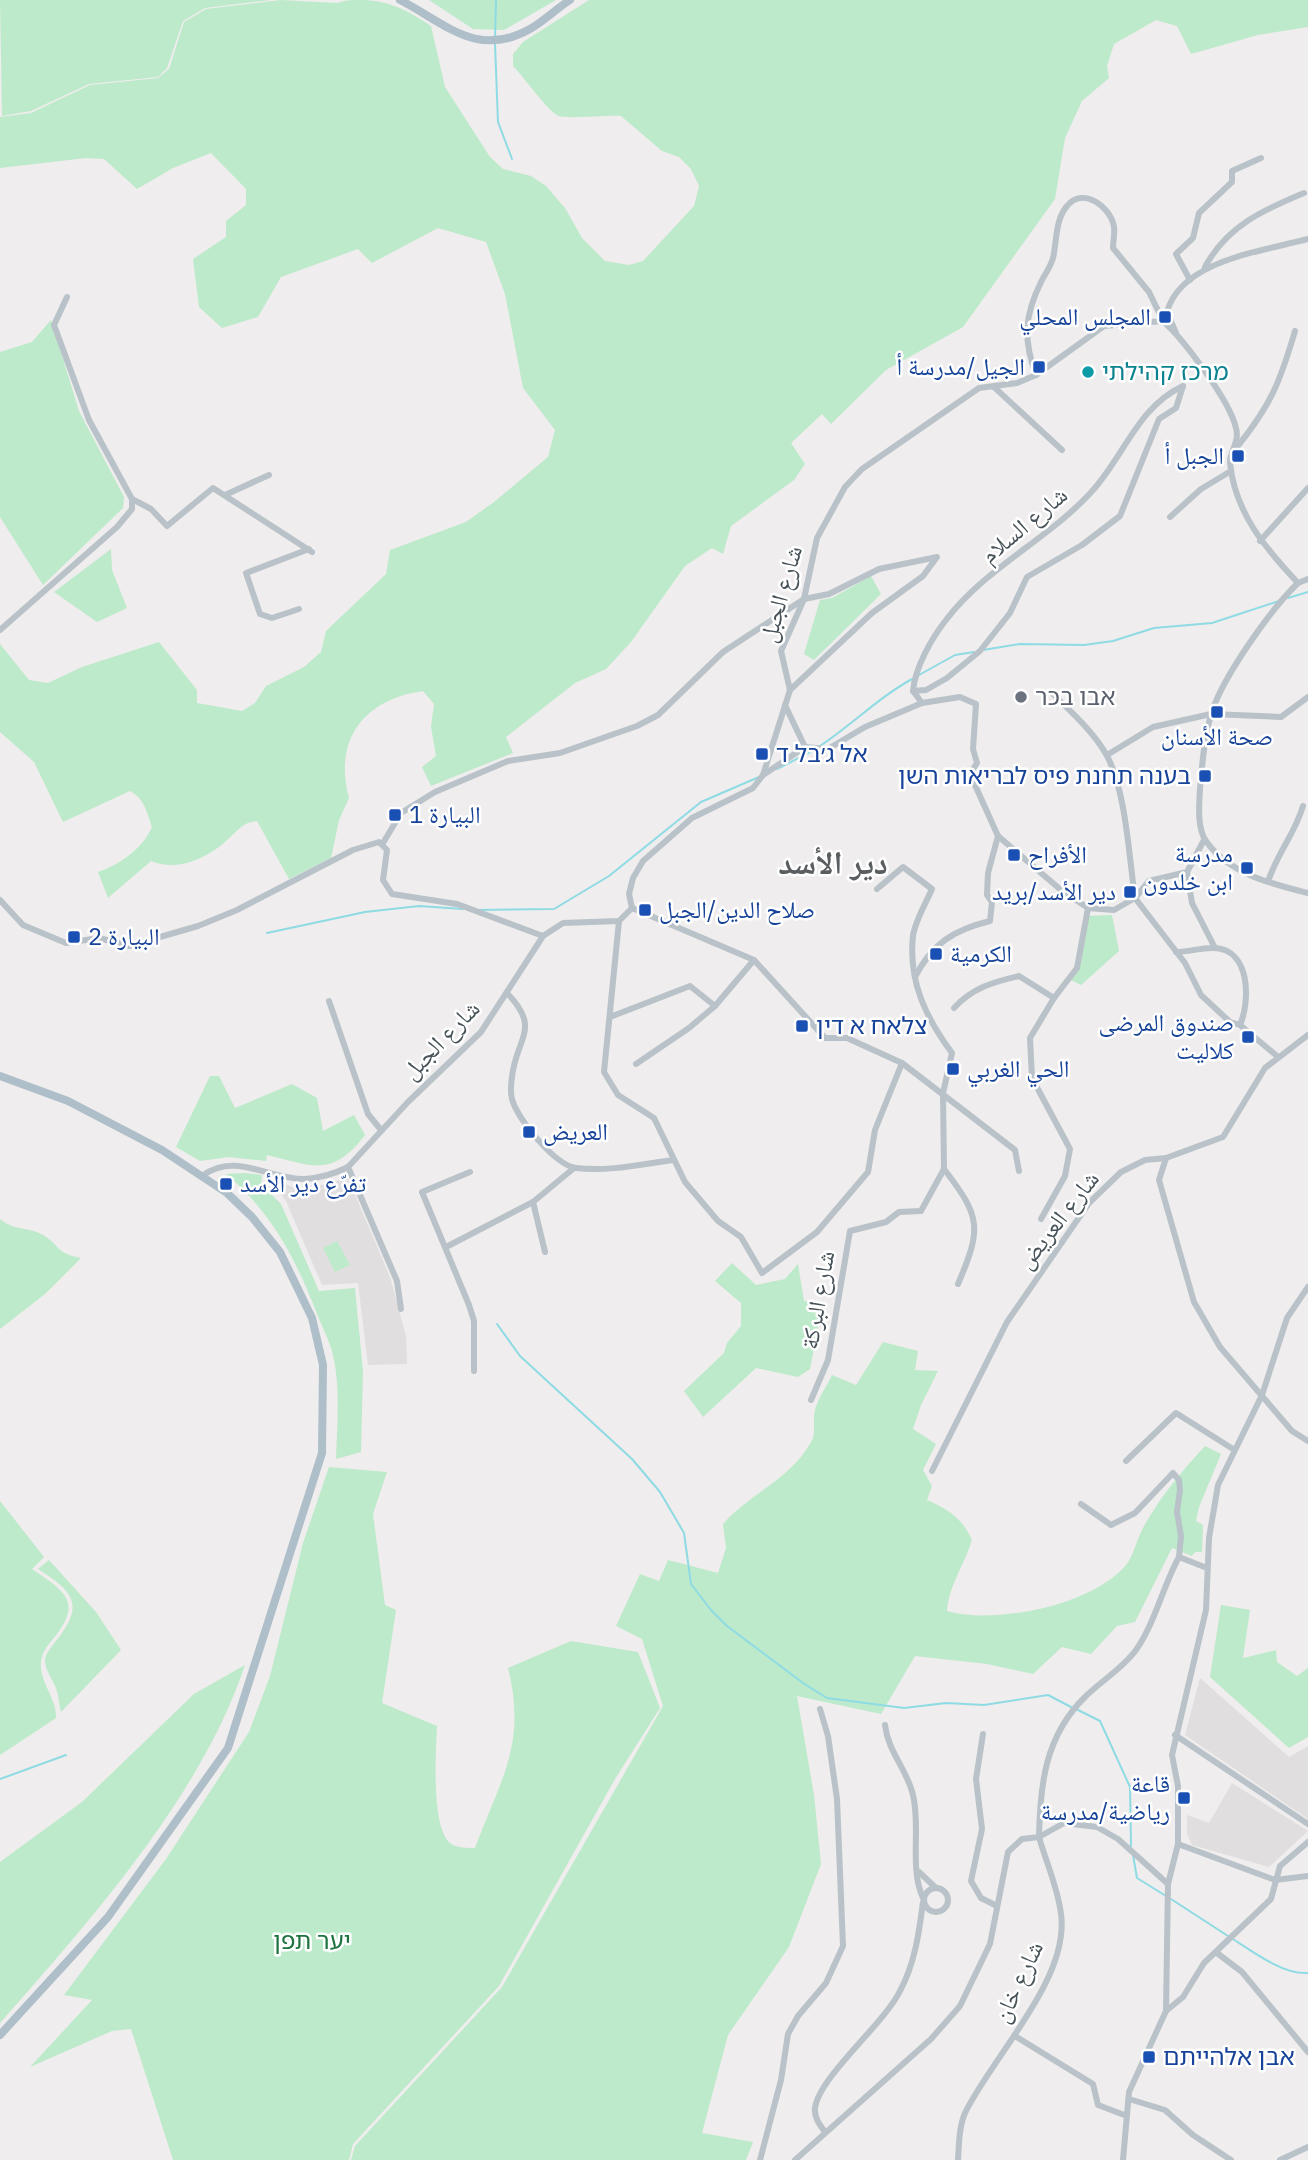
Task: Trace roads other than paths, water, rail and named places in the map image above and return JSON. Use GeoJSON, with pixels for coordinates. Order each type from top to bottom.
{"type":"FeatureCollection","features":[{"type":"Feature","properties":{"kind":"main road"},"geometry":{"type":"LineString","coordinates":[[400,0],[431,16],[446,29],[472,39],[500,40],[529,29],[570,0]]}},
{"type":"Feature","properties":{"kind":"main road"},"geometry":{"type":"LineString","coordinates":[[0,1076],[68,1101],[162,1150],[238,1202],[280,1252],[312,1318],[323,1365],[322,1453],[228,1748],[108,1917],[0,2035]]}},
{"type":"Feature","properties":{"kind":"street"},"geometry":{"type":"LineString","coordinates":[[1190,280],[1176,254],[1193,238],[1199,213],[1232,182],[1232,171],[1261,158]]}},
{"type":"Feature","properties":{"kind":"street"},"geometry":{"type":"LineString","coordinates":[[1205,269],[1216,247],[1247,219],[1304,193]]}},
{"type":"Feature","properties":{"kind":"street"},"geometry":{"type":"LineString","coordinates":[[1036,375],[1026,346],[1027,317],[1052,261],[1058,224],[1067,205],[1077,198],[1092,198],[1105,208],[1114,226],[1113,248],[1149,292],[1163,321],[1176,333]]}},
{"type":"Feature","properties":{"kind":"street"},"geometry":{"type":"LineString","coordinates":[[1237,447],[1237,430],[1232,415],[1176,333],[1167,312],[1169,305],[1190,280],[1205,269],[1308,239]]}},
{"type":"Feature","properties":{"kind":"street"},"geometry":{"type":"LineString","coordinates":[[0,630],[117,527],[132,509],[132,499],[89,420],[54,326],[67,297]]}},
{"type":"Feature","properties":{"kind":"street","name":"شارع الجبل"},"geometry":{"type":"LineString","coordinates":[[790,690],[781,651],[804,599],[817,537],[845,487],[862,469],[979,388],[1017,383],[1036,375],[1104,326],[1163,321]]}},
{"type":"Feature","properties":{"kind":"street"},"geometry":{"type":"LineString","coordinates":[[1296,331],[1281,378],[1265,412],[1230,458],[1240,501],[1260,541],[1298,583]]}},
{"type":"Feature","properties":{"kind":"street","name":"شارع السلام"},"geometry":{"type":"LineString","coordinates":[[1183,386],[1176,408],[1159,419],[1120,516],[1082,545],[1027,578],[1010,613],[980,651],[947,678],[926,690],[913,691],[915,674],[946,620],[1027,545],[1064,521],[1108,470],[1137,423],[1169,393],[1183,386]]}},
{"type":"Feature","properties":{"kind":"street"},"geometry":{"type":"LineString","coordinates":[[994,387],[1062,450]]}},
{"type":"Feature","properties":{"kind":"street"},"geometry":{"type":"LineString","coordinates":[[1170,517],[1201,489],[1231,471]]}},
{"type":"Feature","properties":{"kind":"street"},"geometry":{"type":"LineString","coordinates":[[225,495],[269,475]]}},
{"type":"Feature","properties":{"kind":"street"},"geometry":{"type":"LineString","coordinates":[[132,499],[151,509],[167,526],[213,488],[225,495],[310,551],[246,573],[260,614],[272,618],[299,609]]}},
{"type":"Feature","properties":{"kind":"street"},"geometry":{"type":"LineString","coordinates":[[1260,541],[1308,488]]}},
{"type":"Feature","properties":{"kind":"street"},"geometry":{"type":"LineString","coordinates":[[619,921],[563,923],[543,936],[457,904],[392,894],[383,880],[387,857],[383,843],[401,813],[435,792],[508,761],[560,753],[637,726],[658,715],[723,652],[804,599],[829,594],[879,569],[937,557],[923,576],[872,613],[790,690],[763,775]]}},
{"type":"Feature","properties":{"kind":"street"},"geometry":{"type":"LineString","coordinates":[[1215,948],[1192,903],[1187,872],[1204,840],[1199,808],[1211,714],[1243,654],[1281,600],[1298,583],[1308,579]]}},
{"type":"Feature","properties":{"kind":"street"},"geometry":{"type":"LineString","coordinates":[[913,691],[922,703]]}},
{"type":"Feature","properties":{"kind":"street"},"geometry":{"type":"LineString","coordinates":[[1052,693],[1080,721],[1107,755],[1122,807],[1135,898],[1177,952],[1201,995],[1230,1022],[1240,1025],[1278,1056]]}},
{"type":"Feature","properties":{"kind":"street"},"geometry":{"type":"LineString","coordinates":[[632,908],[629,894],[633,878],[643,861],[692,818],[753,788],[763,775],[805,747],[828,749],[866,727],[922,703],[961,697],[976,704],[973,749],[977,763],[970,775],[998,836],[1061,890],[1088,908],[1114,910],[1135,898],[1149,881],[1187,872]]}},
{"type":"Feature","properties":{"kind":"street"},"geometry":{"type":"LineString","coordinates":[[1107,755],[1153,727],[1211,714],[1281,717],[1305,704],[1308,697]]}},
{"type":"Feature","properties":{"kind":"street"},"geometry":{"type":"LineString","coordinates":[[785,705],[805,747]]}},
{"type":"Feature","properties":{"kind":"street"},"geometry":{"type":"LineString","coordinates":[[1268,883],[1273,867],[1298,824],[1303,806]]}},
{"type":"Feature","properties":{"kind":"street"},"geometry":{"type":"LineString","coordinates":[[915,979],[928,953],[954,933],[990,921],[992,902],[987,895],[988,873],[998,836]]}},
{"type":"Feature","properties":{"kind":"street"},"geometry":{"type":"LineString","coordinates":[[1204,840],[1230,864],[1268,883],[1308,893]]}},
{"type":"Feature","properties":{"kind":"street"},"geometry":{"type":"LineString","coordinates":[[0,900],[23,925],[65,943],[99,938],[129,946],[198,926],[237,910],[353,850],[373,842],[383,843]]}},
{"type":"Feature","properties":{"kind":"street","name":"شارع البركة"},"geometry":{"type":"LineString","coordinates":[[811,1400],[828,1360],[850,1231],[886,1222],[899,1212],[921,1211],[944,1169],[943,1093],[952,1053],[928,1020],[915,979],[913,934],[932,890],[903,867],[877,889]]}},
{"type":"Feature","properties":{"kind":"street"},"geometry":{"type":"LineString","coordinates":[[632,908],[619,921],[604,1072],[618,1095],[654,1118],[685,1182],[704,1206],[741,1237],[762,1273],[817,1231],[843,1205],[868,1172],[878,1120],[902,1063]]}},
{"type":"Feature","properties":{"kind":"street"},"geometry":{"type":"LineString","coordinates":[[632,908],[754,960],[825,1038],[847,1038],[902,1063],[1015,1150],[1019,1171]]}},
{"type":"Feature","properties":{"kind":"street"},"geometry":{"type":"LineString","coordinates":[[1041,1219],[1065,1176],[1070,1149],[1032,1078],[1030,1038],[1054,998],[1077,968],[1088,908]]}},
{"type":"Feature","properties":{"kind":"street","name":"شارع الجبل"},"geometry":{"type":"LineString","coordinates":[[348,1167],[381,1130],[481,1032],[543,936]]}},
{"type":"Feature","properties":{"kind":"street"},"geometry":{"type":"LineString","coordinates":[[1177,952],[1215,948],[1230,953],[1245,978],[1248,996],[1240,1025]]}},
{"type":"Feature","properties":{"kind":"street"},"geometry":{"type":"LineString","coordinates":[[636,1064],[689,1028],[715,1006],[754,960]]}},
{"type":"Feature","properties":{"kind":"street"},"geometry":{"type":"LineString","coordinates":[[954,1007],[967,994],[995,981],[1018,976],[1054,998]]}},
{"type":"Feature","properties":{"kind":"street"},"geometry":{"type":"LineString","coordinates":[[610,1017],[690,986],[715,1006]]}},
{"type":"Feature","properties":{"kind":"street"},"geometry":{"type":"LineString","coordinates":[[507,993],[522,1009],[526,1023],[512,1074],[511,1097],[520,1119],[547,1149],[574,1168]]}},
{"type":"Feature","properties":{"kind":"street"},"geometry":{"type":"LineString","coordinates":[[328,1001],[368,1114],[381,1130]]}},
{"type":"Feature","properties":{"kind":"street","name":"شارع العريض"},"geometry":{"type":"LineString","coordinates":[[932,1471],[1007,1322],[1089,1203],[1121,1172],[1145,1160],[1166,1158],[1223,1137],[1265,1068],[1308,1035]]}},
{"type":"Feature","properties":{"kind":"street"},"geometry":{"type":"LineString","coordinates":[[1166,1158],[1158,1180],[1174,1225],[1194,1302],[1220,1348],[1292,1431],[1308,1441]]}},
{"type":"Feature","properties":{"kind":"street"},"geometry":{"type":"LineString","coordinates":[[446,1247],[533,1202],[574,1168],[673,1160]]}},
{"type":"Feature","properties":{"kind":"street"},"geometry":{"type":"LineString","coordinates":[[202,1176],[216,1167],[233,1166],[305,1179],[336,1173],[348,1167],[397,1281],[401,1308]]}},
{"type":"Feature","properties":{"kind":"street"},"geometry":{"type":"LineString","coordinates":[[944,1169],[974,1214],[974,1247],[958,1284]]}},
{"type":"Feature","properties":{"kind":"street"},"geometry":{"type":"LineString","coordinates":[[470,1172],[422,1192],[474,1321],[474,1371]]}},
{"type":"Feature","properties":{"kind":"street"},"geometry":{"type":"LineString","coordinates":[[533,1202],[545,1252]]}},
{"type":"Feature","properties":{"kind":"street"},"geometry":{"type":"LineString","coordinates":[[1124,2160],[1129,2099],[1167,2011],[1168,1884],[1178,1844],[1178,1786],[1172,1755],[1206,1610],[1207,1568],[1218,1485],[1233,1449],[1262,1395],[1287,1318],[1308,1287]]}},
{"type":"Feature","properties":{"kind":"street"},"geometry":{"type":"LineString","coordinates":[[1126,1461],[1176,1413],[1233,1449]]}},
{"type":"Feature","properties":{"kind":"street"},"geometry":{"type":"LineString","coordinates":[[1081,1504],[1111,1525],[1135,1513],[1173,1473],[1180,1480],[1181,1490],[1177,1512],[1181,1536],[1179,1557],[1207,1568]]}},
{"type":"Feature","properties":{"kind":"street","name":"شارع خان"},"geometry":{"type":"LineString","coordinates":[[958,2160],[960,2130],[965,2113],[1015,2036],[1057,1955],[1062,1915],[1039,1837],[1040,1787],[1051,1748],[1077,1706],[1117,1670],[1142,1640],[1179,1557]]}},
{"type":"Feature","properties":{"kind":"street"},"geometry":{"type":"LineString","coordinates":[[760,2160],[781,2080],[788,2034],[798,2016],[826,1983],[843,1946],[844,1918],[838,1878],[838,1807],[828,1735],[820,1709]]}},
{"type":"Feature","properties":{"kind":"street"},"geometry":{"type":"LineString","coordinates":[[825,2132],[815,2116],[816,2103],[835,2074],[883,2018],[900,1992],[912,1963],[920,1926],[923,1900],[918,1870],[914,1796],[889,1746],[885,1725]]}},
{"type":"Feature","properties":{"kind":"street"},"geometry":{"type":"LineString","coordinates":[[983,1734],[976,1779],[982,1829],[971,1881],[981,1898],[998,1906]]}},
{"type":"Feature","properties":{"kind":"street"},"geometry":{"type":"LineString","coordinates":[[1175,1735],[1308,1824]]}},
{"type":"Feature","properties":{"kind":"street"},"geometry":{"type":"LineString","coordinates":[[795,2160],[931,2039],[960,2006],[987,1951],[1008,1852],[1023,1839],[1039,1837],[1064,1823],[1097,1827],[1118,1839],[1168,1884]]}},
{"type":"Feature","properties":{"kind":"street"},"geometry":{"type":"LineString","coordinates":[[1167,2011],[1183,1997],[1204,1964],[1271,1899],[1280,1866],[1308,1843]]}},
{"type":"Feature","properties":{"kind":"street"},"geometry":{"type":"LineString","coordinates":[[1178,1844],[1275,1880],[1308,1876]]}},
{"type":"Feature","properties":{"kind":"street"},"geometry":{"type":"LineString","coordinates":[[918,1870],[936,1888],[946,1893],[948,1900],[942,1911],[925,1916],[920,1926]]}},
{"type":"Feature","properties":{"kind":"street"},"geometry":{"type":"LineString","coordinates":[[923,1900],[927,1891],[936,1888]]}},
{"type":"Feature","properties":{"kind":"street"},"geometry":{"type":"LineString","coordinates":[[923,1900],[933,1912]]}},
{"type":"Feature","properties":{"kind":"street"},"geometry":{"type":"LineString","coordinates":[[1217,1953],[1242,1972],[1308,2052]]}},
{"type":"Feature","properties":{"kind":"street"},"geometry":{"type":"LineString","coordinates":[[1015,2036],[1093,2084],[1098,2105],[1127,2116]]}},
{"type":"Feature","properties":{"kind":"street"},"geometry":{"type":"LineString","coordinates":[[1129,2099],[1165,2110],[1193,2135],[1231,2160]]}},
{"type":"Feature","properties":{"kind":"street"},"geometry":{"type":"LineString","coordinates":[[1280,2160],[1308,2147]]}},
{"type":"Feature","properties":{"kind":"waterway"},"geometry":{"type":"LineString","coordinates":[[495,38],[496,0]]}},
{"type":"Feature","properties":{"kind":"waterway"},"geometry":{"type":"LineString","coordinates":[[495,44],[498,122],[512,159]]}},
{"type":"Feature","properties":{"kind":"waterway"},"geometry":{"type":"LineString","coordinates":[[1288,598],[1308,592]]}},
{"type":"Feature","properties":{"kind":"waterway"},"geometry":{"type":"LineString","coordinates":[[983,650],[1020,644],[1084,645],[1113,641],[1154,628],[1212,623],[1279,601]]}},
{"type":"Feature","properties":{"kind":"waterway"},"geometry":{"type":"LineString","coordinates":[[919,675],[955,655],[974,652]]}},
{"type":"Feature","properties":{"kind":"waterway"},"geometry":{"type":"LineString","coordinates":[[820,746],[889,693],[914,678]]}},
{"type":"Feature","properties":{"kind":"waterway"},"geometry":{"type":"LineString","coordinates":[[777,769],[812,751]]}},
{"type":"Feature","properties":{"kind":"waterway"},"geometry":{"type":"LineString","coordinates":[[479,910],[554,909],[609,876],[701,802],[759,777]]}},
{"type":"Feature","properties":{"kind":"waterway"},"geometry":{"type":"LineString","coordinates":[[267,933],[365,912],[419,906],[463,909]]}},
{"type":"Feature","properties":{"kind":"waterway"},"geometry":{"type":"LineString","coordinates":[[497,1324],[520,1356],[632,1459],[660,1492],[684,1533],[691,1584],[711,1610],[727,1626],[803,1683],[827,1698],[904,1708],[946,1703],[984,1705],[1048,1695],[1071,1707]]}},
{"type":"Feature","properties":{"kind":"waterway"},"geometry":{"type":"LineString","coordinates":[[1076,1709],[1100,1721],[1130,1787],[1131,1846]]}},
{"type":"Feature","properties":{"kind":"waterway"},"geometry":{"type":"LineString","coordinates":[[0,1779],[66,1755]]}},
{"type":"Feature","properties":{"kind":"waterway"},"geometry":{"type":"LineString","coordinates":[[1133,1855],[1137,1878],[1166,1896]]}},
{"type":"Feature","properties":{"kind":"waterway"},"geometry":{"type":"LineString","coordinates":[[1171,1899],[1228,1936]]}},
{"type":"Feature","properties":{"kind":"waterway"},"geometry":{"type":"LineString","coordinates":[[1233,1939],[1279,1967],[1308,1973]]}},
{"type":"Feature","properties":{"kind":"place","name":"المجلس المحلي"},"geometry":{"type":"Point","coordinates":[1165,317]}},
{"type":"Feature","properties":{"kind":"place","name":"الجيل/مدرسة أ"},"geometry":{"type":"Point","coordinates":[1039,367]}},
{"type":"Feature","properties":{"kind":"place","name":"מרכז קהילתי"},"geometry":{"type":"Point","coordinates":[1088,372]}},
{"type":"Feature","properties":{"kind":"place","name":"الجبل أ"},"geometry":{"type":"Point","coordinates":[1238,456]}},
{"type":"Feature","properties":{"kind":"place","name":"אבו בכר"},"geometry":{"type":"Point","coordinates":[1021,697]}},
{"type":"Feature","properties":{"kind":"place","name":"صحة الأسنان"},"geometry":{"type":"Point","coordinates":[1217,712]}},
{"type":"Feature","properties":{"kind":"place","name":"אל ג׳בל ד"},"geometry":{"type":"Point","coordinates":[762,754]}},
{"type":"Feature","properties":{"kind":"place","name":"בענה תחנת פיס לבריאות השן"},"geometry":{"type":"Point","coordinates":[1205,776]}},
{"type":"Feature","properties":{"kind":"place","name":"البيارة 1"},"geometry":{"type":"Point","coordinates":[395,815]}},
{"type":"Feature","properties":{"kind":"place","name":"الأفراح"},"geometry":{"type":"Point","coordinates":[1014,855]}},
{"type":"Feature","properties":{"kind":"place","name":"مدرسة ابن خلدون"},"geometry":{"type":"Point","coordinates":[1247,868]}},
{"type":"Feature","properties":{"kind":"place","name":"دير الأسد/بريد"},"geometry":{"type":"Point","coordinates":[1130,892]}},
{"type":"Feature","properties":{"kind":"place","name":"صلاح الدين/الجبل"},"geometry":{"type":"Point","coordinates":[645,910]}},
{"type":"Feature","properties":{"kind":"place","name":"البيارة 2"},"geometry":{"type":"Point","coordinates":[74,937]}},
{"type":"Feature","properties":{"kind":"place","name":"الكرمية"},"geometry":{"type":"Point","coordinates":[936,954]}},
{"type":"Feature","properties":{"kind":"place","name":"צלאח א דין"},"geometry":{"type":"Point","coordinates":[802,1026]}},
{"type":"Feature","properties":{"kind":"place","name":"صندوق المرضى كلاليت"},"geometry":{"type":"Point","coordinates":[1248,1037]}},
{"type":"Feature","properties":{"kind":"place","name":"الحي الغربي"},"geometry":{"type":"Point","coordinates":[953,1069]}},
{"type":"Feature","properties":{"kind":"place","name":"العريض"},"geometry":{"type":"Point","coordinates":[529,1132]}},
{"type":"Feature","properties":{"kind":"place","name":"تفرّع دير الأسد"},"geometry":{"type":"Point","coordinates":[226,1184]}},
{"type":"Feature","properties":{"kind":"place","name":"قاعة رياضية/مدرسة"},"geometry":{"type":"Point","coordinates":[1184,1798]}},
{"type":"Feature","properties":{"kind":"place","name":"אבן אלהייתם"},"geometry":{"type":"Point","coordinates":[1149,2057]}},
{"type":"Feature","properties":{"kind":"district","name":"دير الأسد"},"geometry":{"type":"Point","coordinates":[833,863]}},
{"type":"Feature","properties":{"kind":"park label","name":"יער תפן"},"geometry":{"type":"Point","coordinates":[312,1941]}}]}
